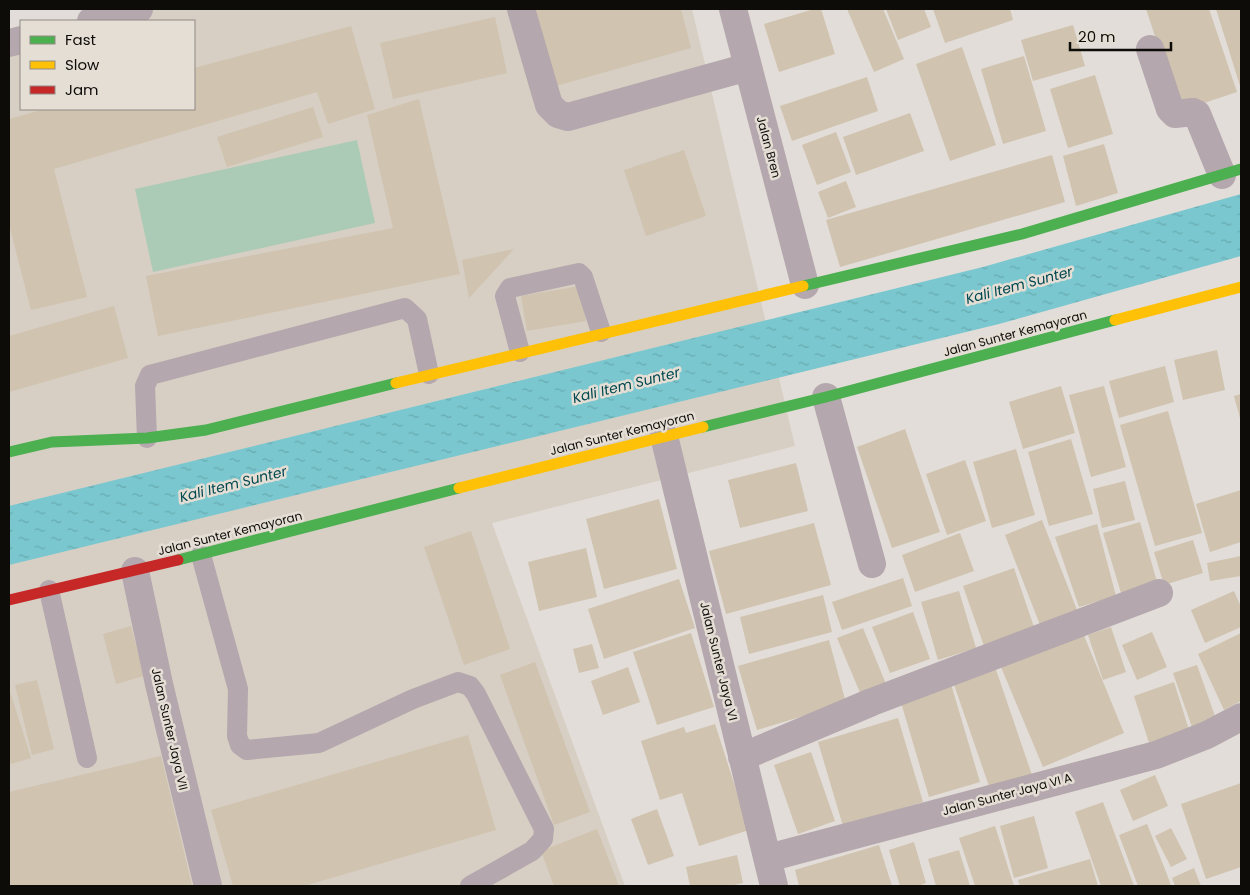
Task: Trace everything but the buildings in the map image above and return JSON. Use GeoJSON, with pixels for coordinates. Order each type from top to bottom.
{"type":"FeatureCollection","features":[{"type":"Feature","properties":{"kind":"main road"},"geometry":{"type":"LineString","coordinates":[[9,452],[52,442],[147,438],[206,430],[601,332],[1022,234],[1232,172]]}},
{"type":"Feature","properties":{"kind":"main road","name":"Jalan Sunter Kemayoran"},"geometry":{"type":"LineString","coordinates":[[9,600],[136,571],[664,436],[826,397],[1241,287]]}},
{"type":"Feature","properties":{"kind":"street"},"geometry":{"type":"LineString","coordinates":[[95,20],[139,9]]}},
{"type":"Feature","properties":{"kind":"street"},"geometry":{"type":"LineString","coordinates":[[521,9],[549,105],[558,114],[568,117],[748,67]]}},
{"type":"Feature","properties":{"kind":"street","name":"Jalan Bren"},"geometry":{"type":"LineString","coordinates":[[733,9],[805,285]]}},
{"type":"Feature","properties":{"kind":"street"},"geometry":{"type":"LineString","coordinates":[[1150,49],[1170,109],[1175,114],[1193,112],[1197,114],[1232,172]]}},
{"type":"Feature","properties":{"kind":"street"},"geometry":{"type":"LineString","coordinates":[[826,397],[872,564]]}},
{"type":"Feature","properties":{"kind":"street","name":"Jalan Sunter Jaya VI"},"geometry":{"type":"LineString","coordinates":[[664,436],[774,886]]}},
{"type":"Feature","properties":{"kind":"street","name":"Jalan Sunter Jaya VII"},"geometry":{"type":"LineString","coordinates":[[136,571],[160,684],[208,886]]}},
{"type":"Feature","properties":{"kind":"street"},"geometry":{"type":"LineString","coordinates":[[742,757],[872,702],[1159,593]]}},
{"type":"Feature","properties":{"kind":"street","name":"Jalan Sunter Jaya VI A"},"geometry":{"type":"LineString","coordinates":[[768,858],[1156,755],[1193,741],[1241,717]]}},
{"type":"Feature","properties":{"kind":"lane"},"geometry":{"type":"LineString","coordinates":[[520,352],[505,296],[510,288],[579,273],[583,277],[601,332]]}},
{"type":"Feature","properties":{"kind":"lane"},"geometry":{"type":"LineString","coordinates":[[147,438],[145,386],[150,375],[405,308],[417,318],[429,374]]}},
{"type":"Feature","properties":{"kind":"lane"},"geometry":{"type":"LineString","coordinates":[[200,555],[238,689],[237,736],[240,745],[246,750],[320,743],[413,699],[458,682],[470,686],[476,694],[544,829],[543,840],[532,851],[470,886]]}},
{"type":"Feature","properties":{"kind":"lane"},"geometry":{"type":"LineString","coordinates":[[49,590],[86,758]]}},
{"type":"Feature","properties":{"kind":"shaded area"},"geometry":{"type":"Polygon","coordinates":[[[159,9],[692,9],[795,446],[492,523],[625,886],[9,886],[9,47],[20,44],[20,110],[195,110],[195,20],[114,20],[159,9]]]}},
{"type":"Feature","properties":{"kind":"green space"},"geometry":{"type":"Polygon","coordinates":[[[357,140],[375,223],[153,272],[135,189],[357,140]]]}},
{"type":"Feature","properties":{"kind":"water","name":"Kali Item Sunter"},"geometry":{"type":"Polygon","coordinates":[[[1241,194],[1241,256],[999,324],[9,565],[9,506],[983,267],[1241,194]]]}},
{"type":"Feature","properties":{"kind":"traffic: fast"},"geometry":{"type":"LineString","coordinates":[[803,286],[1022,234],[1241,169]]}},
{"type":"Feature","properties":{"kind":"traffic: fast"},"geometry":{"type":"LineString","coordinates":[[703,427],[826,397],[1115,320]]}},
{"type":"Feature","properties":{"kind":"traffic: fast"},"geometry":{"type":"LineString","coordinates":[[9,452],[52,442],[147,438],[206,430],[396,383]]}},
{"type":"Feature","properties":{"kind":"traffic: fast"},"geometry":{"type":"LineString","coordinates":[[178,560],[459,488]]}},
{"type":"Feature","properties":{"kind":"traffic: slow"},"geometry":{"type":"LineString","coordinates":[[396,383],[803,286]]}},
{"type":"Feature","properties":{"kind":"traffic: slow"},"geometry":{"type":"LineString","coordinates":[[1115,320],[1241,287]]}},
{"type":"Feature","properties":{"kind":"traffic: slow"},"geometry":{"type":"LineString","coordinates":[[459,488],[703,427]]}},
{"type":"Feature","properties":{"kind":"traffic: jam"},"geometry":{"type":"LineString","coordinates":[[9,600],[178,560]]}}]}
